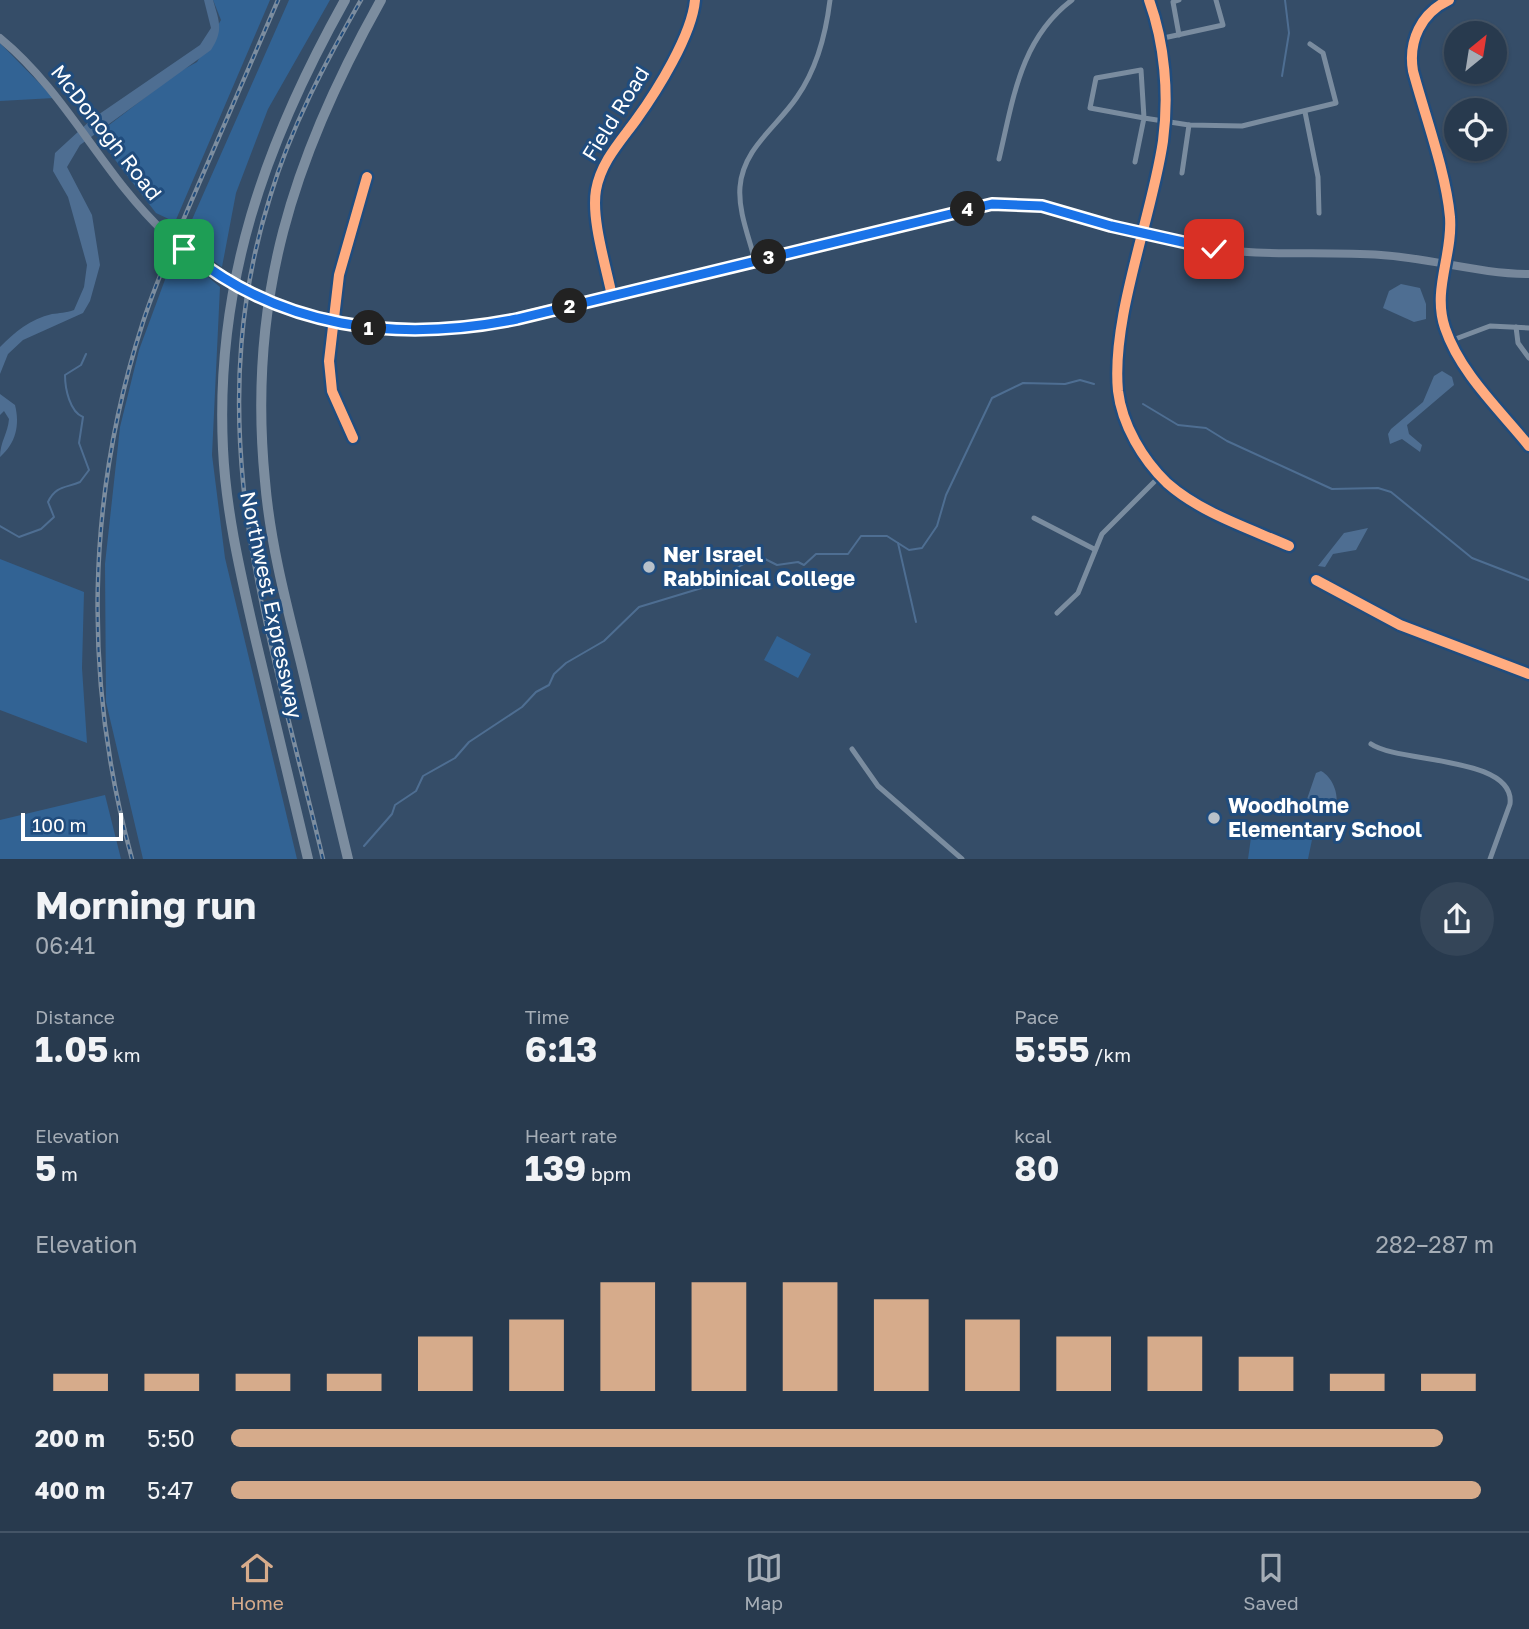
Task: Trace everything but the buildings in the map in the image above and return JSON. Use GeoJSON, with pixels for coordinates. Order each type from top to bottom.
{"type":"FeatureCollection","features":[{"type":"Feature","properties":{"kind":"highway","name":"Northwest Expressway"},"geometry":{"type":"LineString","coordinates":[[308,859],[232,526],[223,449],[223,385],[232,297],[255,194],[294,97],[345,0]]}},
{"type":"Feature","properties":{"kind":"highway","name":"Northwest Expressway"},"geometry":{"type":"LineString","coordinates":[[348,859],[272,531],[264,471],[261,386],[268,305],[275,262],[297,180],[323,112],[381,0]]}},
{"type":"Feature","properties":{"kind":"main road","name":"McDonogh Road"},"geometry":{"type":"LineString","coordinates":[[0,38],[38,74],[70,113],[134,202],[165,233],[213,273],[264,301],[298,313],[391,330],[446,331],[517,319],[971,208],[1002,203],[1042,206],[1143,234],[1237,252],[1383,255],[1529,274]]}},
{"type":"Feature","properties":{"kind":"street","name":"Field Road"},"geometry":{"type":"LineString","coordinates":[[612,296],[596,212],[598,183],[603,167],[638,117],[683,38],[694,12],[695,0]]}},
{"type":"Feature","properties":{"kind":"street"},"geometry":{"type":"LineString","coordinates":[[755,261],[740,202],[741,178],[755,146],[790,108],[807,80],[821,44],[830,0]]}},
{"type":"Feature","properties":{"kind":"street"},"geometry":{"type":"LineString","coordinates":[[999,159],[1027,53],[1046,24],[1072,0]]}},
{"type":"Feature","properties":{"kind":"street"},"geometry":{"type":"LineString","coordinates":[[1149,0],[1159,39],[1164,77],[1165,121],[1160,156],[1119,346],[1118,392],[1131,433],[1160,476],[1202,507],[1289,546]]}},
{"type":"Feature","properties":{"kind":"street"},"geometry":{"type":"LineString","coordinates":[[1179,0],[1173,2],[1179,35]]}},
{"type":"Feature","properties":{"kind":"street"},"geometry":{"type":"LineString","coordinates":[[1159,39],[1223,25],[1216,0]]}},
{"type":"Feature","properties":{"kind":"street"},"geometry":{"type":"LineString","coordinates":[[1449,0],[1424,20],[1412,52],[1413,71],[1449,209],[1450,237],[1444,263],[1440,309],[1450,341],[1464,366],[1529,446]]}},
{"type":"Feature","properties":{"kind":"street"},"geometry":{"type":"LineString","coordinates":[[1135,162],[1144,118],[1141,70],[1096,78],[1090,108],[1144,118],[1189,125],[1242,126],[1336,103],[1323,53],[1310,44]]}},
{"type":"Feature","properties":{"kind":"street"},"geometry":{"type":"LineString","coordinates":[[1305,112],[1318,177],[1319,213]]}},
{"type":"Feature","properties":{"kind":"street"},"geometry":{"type":"LineString","coordinates":[[1182,173],[1189,125]]}},
{"type":"Feature","properties":{"kind":"street"},"geometry":{"type":"LineString","coordinates":[[353,438],[340,413],[330,379],[339,275],[367,177]]}},
{"type":"Feature","properties":{"kind":"street"},"geometry":{"type":"LineString","coordinates":[[1516,327],[1518,343],[1529,358]]}},
{"type":"Feature","properties":{"kind":"street"},"geometry":{"type":"LineString","coordinates":[[1450,341],[1479,328],[1529,328]]}},
{"type":"Feature","properties":{"kind":"street"},"geometry":{"type":"LineString","coordinates":[[1057,612],[1078,593],[1094,549],[1115,518],[1160,476]]}},
{"type":"Feature","properties":{"kind":"street"},"geometry":{"type":"LineString","coordinates":[[1034,518],[1094,549]]}},
{"type":"Feature","properties":{"kind":"street"},"geometry":{"type":"LineString","coordinates":[[1315,580],[1400,625],[1529,674]]}},
{"type":"Feature","properties":{"kind":"street"},"geometry":{"type":"LineString","coordinates":[[1371,744],[1385,751],[1471,768],[1503,782],[1509,791],[1510,804],[1490,859]]}},
{"type":"Feature","properties":{"kind":"street"},"geometry":{"type":"LineString","coordinates":[[852,749],[878,786],[962,859]]}},
{"type":"Feature","properties":{"kind":"shaded area"},"geometry":{"type":"Polygon","coordinates":[[[204,0],[213,0],[218,20],[218,37],[211,50],[80,145],[67,167],[92,215],[100,265],[90,301],[83,313],[23,340],[8,354],[0,374],[0,347],[17,331],[37,319],[74,310],[84,287],[87,265],[68,197],[53,171],[55,153],[92,119],[200,45],[211,28],[204,0]]]}},
{"type":"Feature","properties":{"kind":"shaded area"},"geometry":{"type":"Polygon","coordinates":[[[213,0],[270,0],[175,222],[156,213],[96,135],[177,73],[197,62],[221,20],[213,0]]]}},
{"type":"Feature","properties":{"kind":"shaded area"},"geometry":{"type":"Polygon","coordinates":[[[289,0],[330,0],[268,109],[236,193],[222,267],[183,240],[289,0]]]}},
{"type":"Feature","properties":{"kind":"shaded area"},"geometry":{"type":"Polygon","coordinates":[[[0,43],[54,98],[0,101],[0,43]]]}},
{"type":"Feature","properties":{"kind":"shaded area"},"geometry":{"type":"Polygon","coordinates":[[[176,250],[220,287],[212,455],[225,558],[297,859],[143,859],[106,702],[105,564],[120,427],[139,350],[176,250]]]}},
{"type":"Feature","properties":{"kind":"shaded area"},"geometry":{"type":"Polygon","coordinates":[[[1401,284],[1420,288],[1426,304],[1426,319],[1414,322],[1383,308],[1389,291],[1401,284]]]}},
{"type":"Feature","properties":{"kind":"shaded area"},"geometry":{"type":"Polygon","coordinates":[[[1442,371],[1452,377],[1454,385],[1407,425],[1409,434],[1422,445],[1420,452],[1402,439],[1390,444],[1388,434],[1391,429],[1423,402],[1434,376],[1442,371]]]}},
{"type":"Feature","properties":{"kind":"shaded area"},"geometry":{"type":"Polygon","coordinates":[[[0,394],[15,405],[17,420],[13,440],[0,457],[9,419],[4,411],[0,415],[0,394]]]}},
{"type":"Feature","properties":{"kind":"shaded area"},"geometry":{"type":"Polygon","coordinates":[[[1368,528],[1356,550],[1333,554],[1325,567],[1318,566],[1344,533],[1368,528]]]}},
{"type":"Feature","properties":{"kind":"shaded area"},"geometry":{"type":"Polygon","coordinates":[[[0,559],[84,592],[82,668],[87,743],[0,710],[0,559]]]}},
{"type":"Feature","properties":{"kind":"shaded area"},"geometry":{"type":"Polygon","coordinates":[[[777,636],[811,654],[798,678],[764,660],[777,636]]]}},
{"type":"Feature","properties":{"kind":"shaded area"},"geometry":{"type":"Polygon","coordinates":[[[1321,771],[1335,788],[1337,800],[1334,810],[1327,811],[1306,802],[1316,773],[1321,771]]]}},
{"type":"Feature","properties":{"kind":"shaded area"},"geometry":{"type":"Polygon","coordinates":[[[105,795],[121,859],[0,859],[0,820],[105,795]]]}},
{"type":"Feature","properties":{"kind":"shaded area"},"geometry":{"type":"Polygon","coordinates":[[[1253,823],[1313,835],[1308,859],[1248,859],[1253,823]]]}},
{"type":"Feature","properties":{"kind":"waterway"},"geometry":{"type":"LineString","coordinates":[[1282,76],[1289,33],[1285,0]]}},
{"type":"Feature","properties":{"kind":"waterway"},"geometry":{"type":"LineString","coordinates":[[0,526],[19,537],[41,529],[54,517],[48,502],[51,497],[58,490],[80,482],[89,470],[79,443],[83,417],[72,405],[67,393],[65,375],[81,365],[86,354]]}},
{"type":"Feature","properties":{"kind":"waterway"},"geometry":{"type":"LineString","coordinates":[[364,846],[392,814],[395,805],[416,791],[423,776],[455,758],[469,742],[522,707],[536,692],[549,685],[554,674],[566,663],[604,641],[639,607],[705,587],[752,559],[765,559],[777,565],[798,562],[804,565],[816,554],[848,554],[861,536],[887,536],[909,550],[922,548],[937,526],[946,495],[992,398],[1023,383],[1065,384],[1080,380],[1094,384]]}},
{"type":"Feature","properties":{"kind":"waterway"},"geometry":{"type":"LineString","coordinates":[[1143,404],[1178,425],[1206,428],[1227,441],[1332,489],[1378,488],[1391,492],[1472,558],[1529,580]]}},
{"type":"Feature","properties":{"kind":"waterway"},"geometry":{"type":"LineString","coordinates":[[898,543],[916,622]]}},
{"type":"Feature","properties":{"kind":"railway"},"geometry":{"type":"LineString","coordinates":[[132,859],[116,792],[105,725],[99,657],[98,590],[110,455],[124,388],[154,290],[278,0]]}},
{"type":"Feature","properties":{"kind":"railway"},"geometry":{"type":"LineString","coordinates":[[323,859],[263,611],[249,530],[240,449],[240,367],[249,283],[278,171],[310,96],[361,0]]}},
{"type":"Feature","properties":{"kind":"cycle path"},"geometry":{"type":"LineString","coordinates":[[612,296],[596,215],[598,180],[612,153],[663,79],[681,46],[695,0]]}},
{"type":"Feature","properties":{"kind":"cycle path"},"geometry":{"type":"LineString","coordinates":[[1149,0],[1162,52],[1165,124],[1158,171],[1126,299],[1117,362],[1120,404],[1129,429],[1150,464],[1180,494],[1241,526],[1289,546]]}},
{"type":"Feature","properties":{"kind":"cycle path"},"geometry":{"type":"LineString","coordinates":[[1449,0],[1424,20],[1415,39],[1412,60],[1448,200],[1450,231],[1442,286],[1442,314],[1445,328],[1460,360],[1529,446]]}},
{"type":"Feature","properties":{"kind":"cycle path"},"geometry":{"type":"LineString","coordinates":[[353,438],[332,391],[329,361],[339,275],[367,177]]}},
{"type":"Feature","properties":{"kind":"cycle path"},"geometry":{"type":"LineString","coordinates":[[1316,580],[1400,625],[1529,674]]}},
{"type":"Feature","properties":{"kind":"place","name":"Ner Israel Rabbinical College"},"geometry":{"type":"Point","coordinates":[649,567]}},
{"type":"Feature","properties":{"kind":"place","name":"Woodholme Elementary School"},"geometry":{"type":"Point","coordinates":[1214,818]}},
{"type":"Feature","properties":{"kind":"route"},"geometry":{"type":"LineString","coordinates":[[184,249],[230,284],[279,307],[369,328],[409,331],[446,331],[517,319],[992,204],[1042,206],[1111,226],[1214,249]]}}]}
